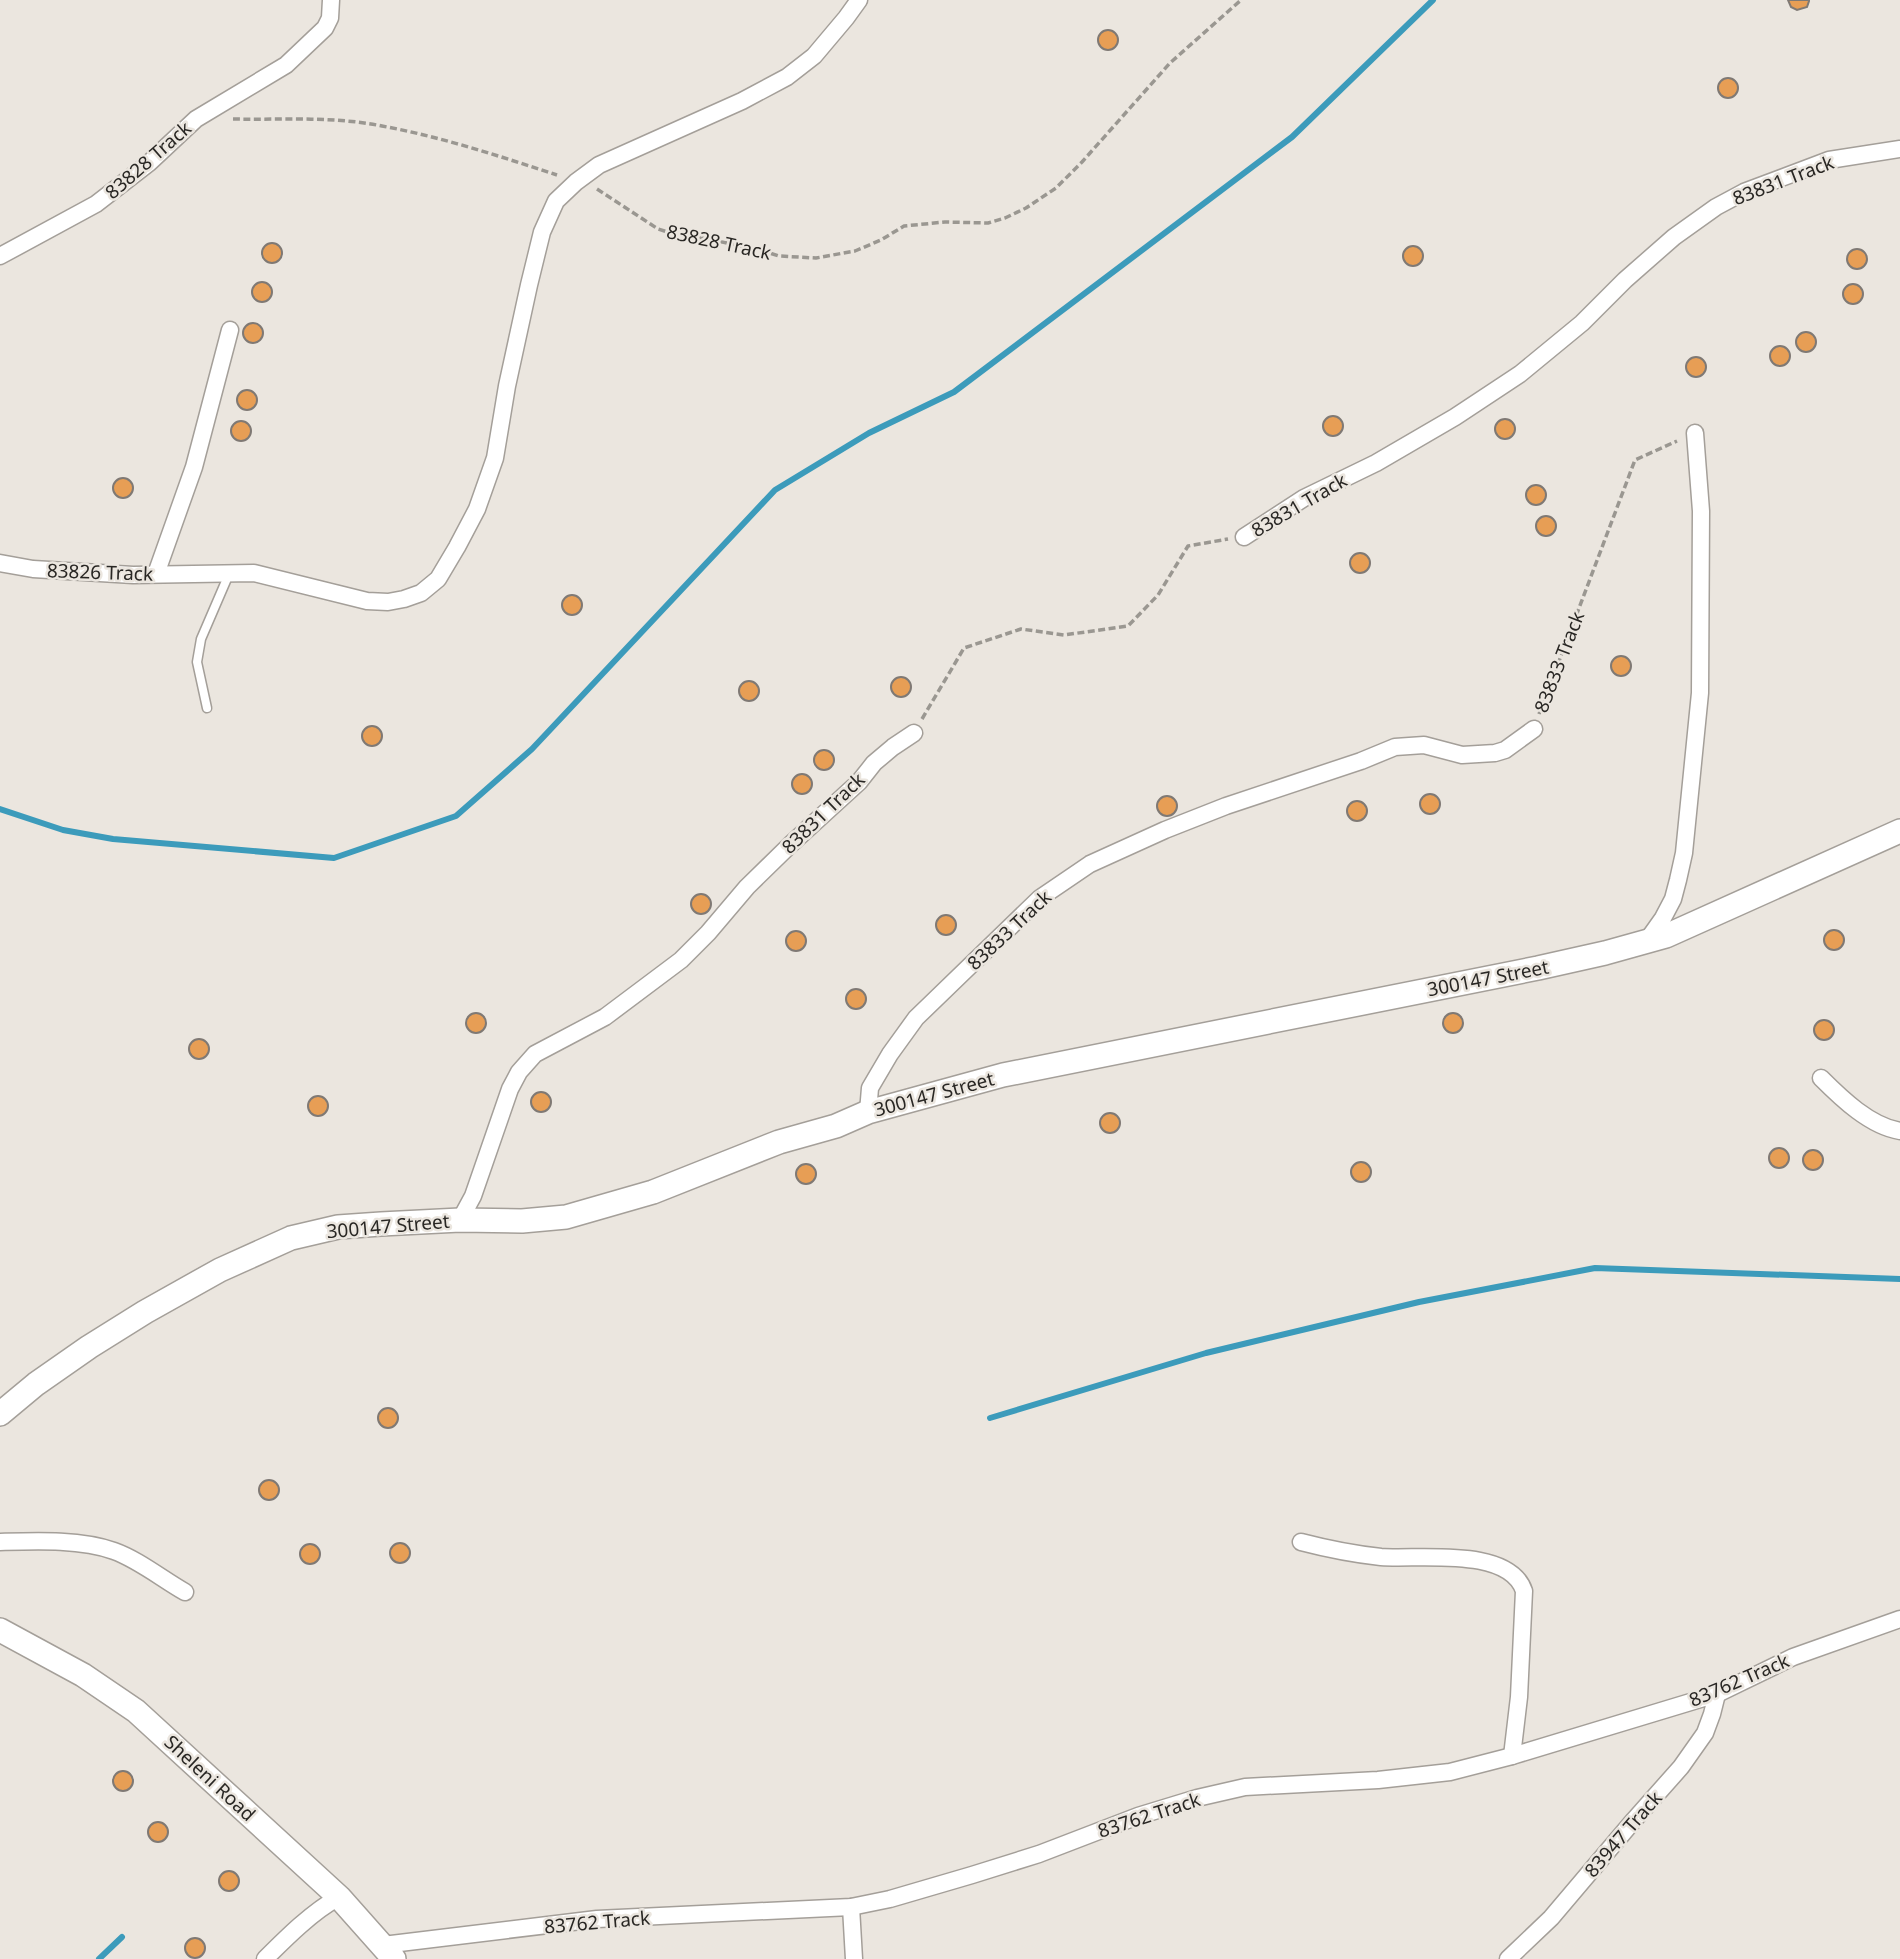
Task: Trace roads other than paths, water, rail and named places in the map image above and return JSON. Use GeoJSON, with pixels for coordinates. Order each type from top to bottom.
{"type":"FeatureCollection","features":[{"type":"Feature","properties":{"kind":"street","name":"83828 Track"},"geometry":{"type":"LineString","coordinates":[[0,256],[96,204],[149,163],[196,119],[286,65],[325,29],[330,18],[331,0]]}},
{"type":"Feature","properties":{"kind":"street","name":"83826 Track"},"geometry":{"type":"LineString","coordinates":[[0,563],[74,572],[254,573],[367,601],[388,602],[421,593],[438,579],[457,547],[477,509],[495,458],[507,386],[542,232],[556,201],[576,182],[599,166],[742,101],[787,77],[814,56],[859,0]]}},
{"type":"Feature","properties":{"kind":"street","name":"83831 Track"},"geometry":{"type":"LineString","coordinates":[[1244,537],[1304,498],[1376,463],[1455,417],[1520,374],[1582,323],[1625,280],[1675,237],[1716,207],[1744,192],[1829,160],[1900,149]]}},
{"type":"Feature","properties":{"kind":"street"},"geometry":{"type":"LineString","coordinates":[[156,574],[194,467],[230,331]]}},
{"type":"Feature","properties":{"kind":"street"},"geometry":{"type":"LineString","coordinates":[[1646,943],[1673,899],[1684,853],[1700,693],[1701,511],[1695,433]]}},
{"type":"Feature","properties":{"kind":"street","name":"83833 Track"},"geometry":{"type":"LineString","coordinates":[[867,1112],[870,1088],[916,1018],[1040,898],[1090,864],[1226,806],[1395,747],[1424,745],[1462,755],[1495,753],[1505,750],[1534,729]]}},
{"type":"Feature","properties":{"kind":"street","name":"83831 Track"},"geometry":{"type":"LineString","coordinates":[[460,1220],[473,1196],[510,1089],[519,1072],[534,1054],[605,1017],[681,960],[747,887],[859,782],[874,763],[914,733]]}},
{"type":"Feature","properties":{"kind":"street","name":"300147 Street"},"geometry":{"type":"LineString","coordinates":[[0,1414],[68,1362],[145,1312],[220,1270],[291,1238],[338,1227],[566,1217],[653,1192],[779,1142],[836,1126],[867,1112],[1003,1075],[1538,968],[1646,943],[1900,831]]}},
{"type":"Feature","properties":{"kind":"street"},"geometry":{"type":"LineString","coordinates":[[1821,1079],[1849,1106],[1900,1131]]}},
{"type":"Feature","properties":{"kind":"street"},"geometry":{"type":"LineString","coordinates":[[0,1542],[56,1542],[111,1550],[185,1591]]}},
{"type":"Feature","properties":{"kind":"street"},"geometry":{"type":"LineString","coordinates":[[1301,1542],[1341,1552],[1383,1557],[1449,1557],[1489,1563],[1516,1576],[1524,1591],[1519,1697],[1512,1756]]}},
{"type":"Feature","properties":{"kind":"street","name":"83762 Track"},"geometry":{"type":"LineString","coordinates":[[389,1952],[597,1920],[851,1907],[890,1899],[1039,1854],[1138,1816],[1197,1798],[1245,1787],[1378,1780],[1450,1772],[1512,1756],[1717,1694],[1793,1657],[1900,1619]]}},
{"type":"Feature","properties":{"kind":"street","name":"Sheleni Road"},"geometry":{"type":"LineString","coordinates":[[0,1630],[83,1675],[136,1710],[339,1897],[389,1952]]}},
{"type":"Feature","properties":{"kind":"street","name":"83947 Track"},"geometry":{"type":"LineString","coordinates":[[1508,1959],[1551,1919],[1681,1767],[1705,1733],[1717,1694]]}},
{"type":"Feature","properties":{"kind":"street"},"geometry":{"type":"LineString","coordinates":[[265,1959],[307,1920],[339,1897]]}},
{"type":"Feature","properties":{"kind":"street"},"geometry":{"type":"LineString","coordinates":[[851,1907],[853,1959]]}},
{"type":"Feature","properties":{"kind":"lane"},"geometry":{"type":"LineString","coordinates":[[207,708],[197,662],[201,639],[229,574]]}},
{"type":"Feature","properties":{"kind":"waterway"},"geometry":{"type":"LineString","coordinates":[[0,809],[63,830],[113,839],[334,858],[456,816],[532,749],[775,490],[869,433],[954,392],[1292,137],[1433,0]]}},
{"type":"Feature","properties":{"kind":"waterway"},"geometry":{"type":"LineString","coordinates":[[990,1418],[1206,1353],[1419,1302],[1595,1268],[1900,1279]]}},
{"type":"Feature","properties":{"kind":"waterway"},"geometry":{"type":"LineString","coordinates":[[99,1959],[122,1937]]}}]}
